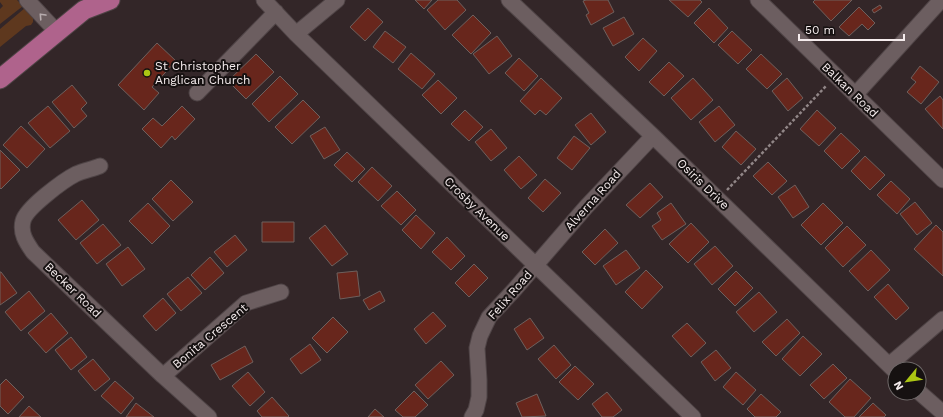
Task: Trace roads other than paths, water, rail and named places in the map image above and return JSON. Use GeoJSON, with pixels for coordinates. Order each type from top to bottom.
{"type":"FeatureCollection","features":[{"type":"Feature","properties":{"kind":"main road"},"geometry":{"type":"LineString","coordinates":[[0,79],[57,32],[86,5],[110,0]]}},
{"type":"Feature","properties":{"kind":"street"},"geometry":{"type":"LineString","coordinates":[[27,0],[57,32]]}},
{"type":"Feature","properties":{"kind":"street","name":"Crosby Avenue"},"geometry":{"type":"LineString","coordinates":[[264,0],[296,34],[693,417]]}},
{"type":"Feature","properties":{"kind":"street"},"geometry":{"type":"LineString","coordinates":[[296,34],[337,0]]}},
{"type":"Feature","properties":{"kind":"street","name":"Osiris Drive"},"geometry":{"type":"LineString","coordinates":[[509,0],[653,136],[887,363]]}},
{"type":"Feature","properties":{"kind":"street","name":"Balkan Road"},"geometry":{"type":"LineString","coordinates":[[758,0],[943,180]]}},
{"type":"Feature","properties":{"kind":"street"},"geometry":{"type":"LineString","coordinates":[[855,95],[941,0]]}},
{"type":"Feature","properties":{"kind":"street"},"geometry":{"type":"LineString","coordinates":[[197,93],[276,12]]}},
{"type":"Feature","properties":{"kind":"street","name":"Alverna Road"},"geometry":{"type":"LineString","coordinates":[[536,266],[586,207],[653,136]]}},
{"type":"Feature","properties":{"kind":"street","name":"Becker Road"},"geometry":{"type":"LineString","coordinates":[[100,166],[76,174],[36,203],[23,219],[22,231],[25,242],[33,252],[163,376],[209,417]]}},
{"type":"Feature","properties":{"kind":"street","name":"Felix Road"},"geometry":{"type":"LineString","coordinates":[[472,417],[476,410],[479,397],[480,380],[477,348],[480,336],[489,317],[536,266]]}},
{"type":"Feature","properties":{"kind":"street","name":"Bonita Crescent"},"geometry":{"type":"LineString","coordinates":[[163,376],[246,303],[281,292]]}},
{"type":"Feature","properties":{"kind":"street"},"geometry":{"type":"LineString","coordinates":[[899,361],[943,319]]}},
{"type":"Feature","properties":{"kind":"street"},"geometry":{"type":"LineString","coordinates":[[927,399],[943,413]]}},
{"type":"Feature","properties":{"kind":"place","name":"St Christopher Anglican Church"},"geometry":{"type":"Point","coordinates":[147,73]}}]}
